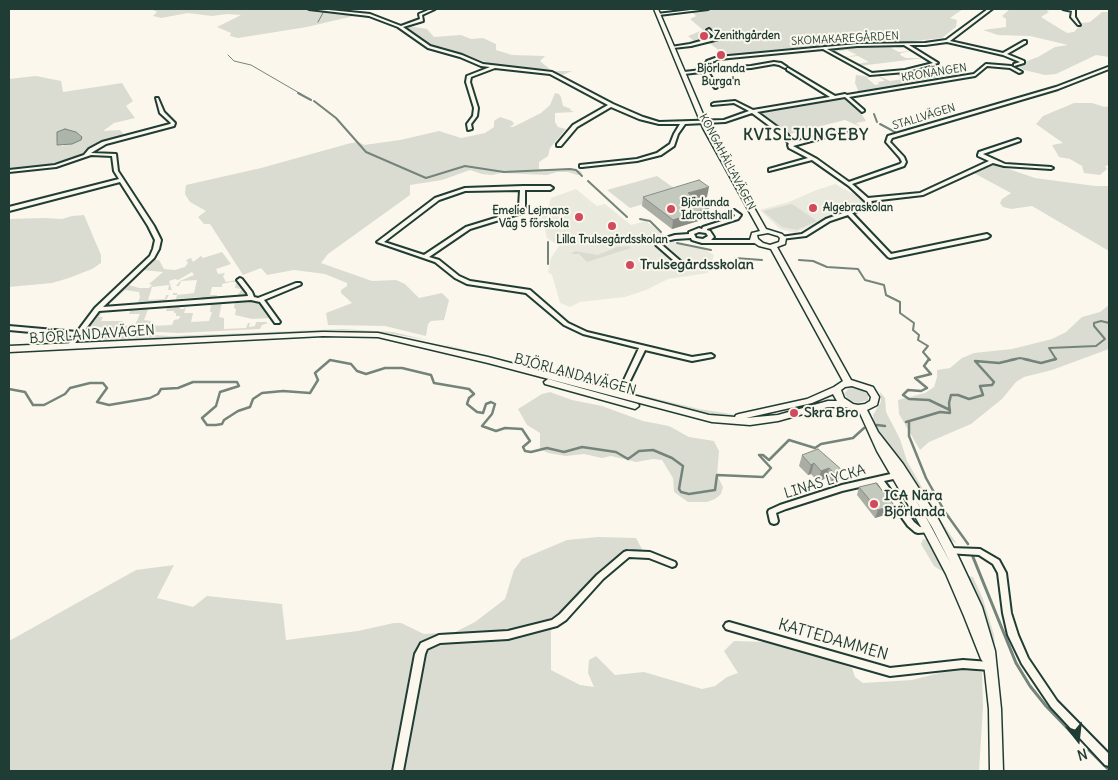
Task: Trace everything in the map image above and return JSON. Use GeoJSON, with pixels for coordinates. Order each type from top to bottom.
{"type":"FeatureCollection","features":[{"type":"Feature","properties":{"kind":"street","name":"KRONÄNGEN"},"geometry":{"type":"LineString","coordinates":[[311,9],[364,14],[401,27],[429,48],[461,56],[482,65],[551,74],[611,105],[652,121],[683,123],[725,122],[752,111],[975,75],[986,65],[1011,67],[1020,72]]}},
{"type":"Feature","properties":{"kind":"street"},"geometry":{"type":"LineString","coordinates":[[401,27],[422,20],[420,15],[432,9]]}},
{"type":"Feature","properties":{"kind":"street"},"geometry":{"type":"LineString","coordinates":[[658,11],[706,9]]}},
{"type":"Feature","properties":{"kind":"street"},"geometry":{"type":"LineString","coordinates":[[946,41],[990,9]]}},
{"type":"Feature","properties":{"kind":"street"},"geometry":{"type":"LineString","coordinates":[[1065,9],[1075,9],[1073,17],[1079,24]]}},
{"type":"Feature","properties":{"kind":"street","name":"KONGAHÄLLAVÄGEN"},"geometry":{"type":"LineString","coordinates":[[658,11],[705,123],[764,231]]}},
{"type":"Feature","properties":{"kind":"street"},"geometry":{"type":"LineString","coordinates":[[673,47],[691,45],[718,38],[708,30]]}},
{"type":"Feature","properties":{"kind":"street","name":"SKOMAKAREGÅRDEN"},"geometry":{"type":"LineString","coordinates":[[704,70],[711,59],[744,55],[868,44],[946,41],[1004,54],[1023,62],[1015,65]]}},
{"type":"Feature","properties":{"kind":"street"},"geometry":{"type":"LineString","coordinates":[[1004,54],[1025,42]]}},
{"type":"Feature","properties":{"kind":"street"},"geometry":{"type":"LineString","coordinates":[[822,48],[871,74],[905,71],[936,63],[904,44]]}},
{"type":"Feature","properties":{"kind":"street","name":"SKOMAKAREGÅRDEN"},"geometry":{"type":"LineString","coordinates":[[744,55],[760,65]]}},
{"type":"Feature","properties":{"kind":"street","name":"SKOMAKAREGÅRDEN"},"geometry":{"type":"LineString","coordinates":[[684,73],[780,64],[833,97]]}},
{"type":"Feature","properties":{"kind":"street"},"geometry":{"type":"LineString","coordinates":[[470,129],[469,124],[475,116],[476,108],[468,82],[469,76],[494,66]]}},
{"type":"Feature","properties":{"kind":"street","name":"STALLVÄGEN"},"geometry":{"type":"LineString","coordinates":[[849,185],[852,182],[902,165],[904,162],[902,158],[888,142],[890,138],[1057,88],[1109,68]]}},
{"type":"Feature","properties":{"kind":"street"},"geometry":{"type":"LineString","coordinates":[[704,70],[716,87]]}},
{"type":"Feature","properties":{"kind":"street"},"geometry":{"type":"LineString","coordinates":[[845,95],[862,111]]}},
{"type":"Feature","properties":{"kind":"street"},"geometry":{"type":"LineString","coordinates":[[86,155],[104,143],[172,125],[173,123],[162,113],[157,98]]}},
{"type":"Feature","properties":{"kind":"street"},"geometry":{"type":"LineString","coordinates":[[714,104],[735,102],[752,111],[792,144],[790,144],[791,146],[849,185],[867,200],[918,195],[993,161]]}},
{"type":"Feature","properties":{"kind":"street"},"geometry":{"type":"LineString","coordinates":[[559,145],[576,126],[611,105]]}},
{"type":"Feature","properties":{"kind":"street"},"geometry":{"type":"LineString","coordinates":[[582,166],[637,160],[665,151],[672,146],[676,134],[683,123]]}},
{"type":"Feature","properties":{"kind":"street"},"geometry":{"type":"LineString","coordinates":[[792,144],[846,130]]}},
{"type":"Feature","properties":{"kind":"street"},"geometry":{"type":"LineString","coordinates":[[1018,140],[980,153],[982,157],[1011,166],[1051,168]]}},
{"type":"Feature","properties":{"kind":"street"},"geometry":{"type":"LineString","coordinates":[[9,170],[56,166],[86,155],[114,155],[115,168],[158,240],[152,257],[97,308],[69,348]]}},
{"type":"Feature","properties":{"kind":"street"},"geometry":{"type":"LineString","coordinates":[[771,170],[811,159]]}},
{"type":"Feature","properties":{"kind":"street"},"geometry":{"type":"LineString","coordinates":[[9,209],[122,180]]}},
{"type":"Feature","properties":{"kind":"street"},"geometry":{"type":"LineString","coordinates":[[425,257],[468,228],[520,212],[523,188]]}},
{"type":"Feature","properties":{"kind":"street"},"geometry":{"type":"LineString","coordinates":[[550,188],[465,190],[437,199],[380,242],[437,261],[457,277],[469,283],[528,291],[574,329],[692,359],[711,356]]}},
{"type":"Feature","properties":{"kind":"street"},"geometry":{"type":"LineString","coordinates":[[755,239],[757,232],[764,231],[774,232],[783,238],[804,235],[828,220],[864,208],[868,204],[867,200]]}},
{"type":"Feature","properties":{"kind":"street"},"geometry":{"type":"LineString","coordinates":[[691,236],[694,231],[704,230],[705,228],[736,218],[738,215],[734,212]]}},
{"type":"Feature","properties":{"kind":"street"},"geometry":{"type":"LineString","coordinates":[[849,213],[890,256],[987,236]]}},
{"type":"Feature","properties":{"kind":"street"},"geometry":{"type":"LineString","coordinates":[[704,230],[711,236],[728,240],[755,239],[773,246],[783,243],[783,238]]}},
{"type":"Feature","properties":{"kind":"street"},"geometry":{"type":"LineString","coordinates":[[683,266],[659,245],[664,240],[691,236],[696,240],[702,241],[755,239]]}},
{"type":"Feature","properties":{"kind":"street"},"geometry":{"type":"LineString","coordinates":[[702,241],[709,240],[711,236]]}},
{"type":"Feature","properties":{"kind":"street"},"geometry":{"type":"LineString","coordinates":[[773,246],[848,383]]}},
{"type":"Feature","properties":{"kind":"street"},"geometry":{"type":"LineString","coordinates":[[240,280],[250,292],[251,298]]}},
{"type":"Feature","properties":{"kind":"street"},"geometry":{"type":"LineString","coordinates":[[97,308],[251,298],[259,300],[298,284]]}},
{"type":"Feature","properties":{"kind":"street"},"geometry":{"type":"LineString","coordinates":[[259,300],[277,322]]}},
{"type":"Feature","properties":{"kind":"street"},"geometry":{"type":"LineString","coordinates":[[9,328],[77,334]]}},
{"type":"Feature","properties":{"kind":"street","name":"BJÖRLANDAVÄGEN"},"geometry":{"type":"LineString","coordinates":[[9,349],[69,348],[350,333],[387,336],[434,347],[667,413],[750,422],[778,418],[828,404],[846,404]]}},
{"type":"Feature","properties":{"kind":"street"},"geometry":{"type":"LineString","coordinates":[[618,398],[643,347]]}},
{"type":"Feature","properties":{"kind":"street","name":"BJÖRLANDAVÄGEN"},"geometry":{"type":"LineString","coordinates":[[9,354],[69,348]]}},
{"type":"Feature","properties":{"kind":"street"},"geometry":{"type":"LineString","coordinates":[[848,383],[863,385],[870,389],[874,394],[874,403],[862,408],[846,404],[838,398],[838,389],[848,383]]}},
{"type":"Feature","properties":{"kind":"street","name":"BJÖRLANDAVÄGEN"},"geometry":{"type":"LineString","coordinates":[[713,419],[767,412],[809,401],[838,389]]}},
{"type":"Feature","properties":{"kind":"street"},"geometry":{"type":"LineString","coordinates":[[862,408],[882,451],[900,475],[945,551],[990,666],[995,709],[997,771]]}},
{"type":"Feature","properties":{"kind":"street","name":"LINAS LYCKA"},"geometry":{"type":"LineString","coordinates":[[774,521],[772,512],[784,507],[878,479],[900,475]]}},
{"type":"Feature","properties":{"kind":"street"},"geometry":{"type":"LineString","coordinates":[[878,479],[911,524],[918,530],[933,529]]}},
{"type":"Feature","properties":{"kind":"street"},"geometry":{"type":"LineString","coordinates":[[945,551],[980,552],[996,562],[1002,573],[1013,634],[1026,661],[1054,704],[1109,761]]}},
{"type":"Feature","properties":{"kind":"street"},"geometry":{"type":"LineString","coordinates":[[398,771],[420,654],[424,646],[439,639],[508,635],[554,623],[563,617],[600,577],[627,554],[650,555],[672,564]]}},
{"type":"Feature","properties":{"kind":"street","name":"KATTEDAMMEN"},"geometry":{"type":"LineString","coordinates":[[728,626],[890,672],[963,664],[990,666]]}},
{"type":"Feature","properties":{"kind":"shaded area"},"geometry":{"type":"Polygon","coordinates":[[[151,9],[300,9],[362,14],[307,27],[238,38],[230,36],[231,33],[217,27],[241,15],[212,16],[188,13],[161,18],[153,16],[157,12],[151,9]]]}},
{"type":"Feature","properties":{"kind":"shaded area"},"geometry":{"type":"Polygon","coordinates":[[[710,9],[963,9],[950,18],[957,20],[956,27],[942,38],[906,42],[871,42],[725,55],[708,42],[694,41],[688,36],[703,30],[690,19],[696,16],[691,11],[710,9]]]}},
{"type":"Feature","properties":{"kind":"shaded area"},"geometry":{"type":"Polygon","coordinates":[[[1010,9],[1045,9],[1049,12],[1041,17],[1067,33],[1074,32],[1082,23],[1090,22],[1102,12],[1109,12],[1109,57],[1096,55],[1056,74],[1045,75],[1024,70],[1019,67],[1027,61],[1055,47],[1068,45],[1030,36],[998,35],[983,30],[1006,27],[1006,19],[1002,16],[1010,9]]]}},
{"type":"Feature","properties":{"kind":"shaded area"},"geometry":{"type":"Polygon","coordinates":[[[408,26],[427,29],[434,37],[461,35],[471,39],[483,38],[496,44],[496,50],[512,55],[545,56],[540,61],[552,71],[572,71],[560,76],[548,71],[494,65],[459,53],[430,46],[403,28],[408,26]]]}},
{"type":"Feature","properties":{"kind":"shaded area"},"geometry":{"type":"Polygon","coordinates":[[[861,45],[892,46],[894,47],[891,48],[899,52],[913,51],[901,53],[900,55],[906,58],[924,58],[859,66],[856,64],[869,62],[858,56],[844,57],[857,55],[847,50],[834,52],[828,49],[861,45]]]}},
{"type":"Feature","properties":{"kind":"shaded area"},"geometry":{"type":"Polygon","coordinates":[[[938,64],[968,75],[859,93],[855,83],[856,75],[870,77],[867,78],[875,85],[879,84],[878,82],[885,81],[877,75],[890,81],[903,79],[895,73],[910,79],[921,77],[910,71],[921,76],[936,74],[936,72],[949,71],[949,69],[936,65],[938,64]]]}},
{"type":"Feature","properties":{"kind":"shaded area"},"geometry":{"type":"Polygon","coordinates":[[[36,76],[61,81],[63,92],[122,83],[133,101],[126,106],[135,118],[114,123],[103,131],[120,130],[124,135],[93,147],[84,154],[47,165],[9,170],[9,79],[36,76]],[[69,130],[60,131],[56,144],[62,146],[80,141],[81,135],[69,130]]]}},
{"type":"Feature","properties":{"kind":"shaded area"},"geometry":{"type":"Polygon","coordinates":[[[555,93],[561,97],[563,106],[574,112],[555,113],[555,122],[558,127],[566,129],[550,148],[548,156],[539,162],[539,169],[571,168],[581,171],[582,174],[557,172],[547,175],[501,173],[492,175],[470,170],[442,180],[410,185],[410,195],[328,254],[321,263],[372,281],[396,280],[405,284],[419,298],[442,293],[449,300],[444,320],[431,321],[428,324],[426,336],[385,326],[328,325],[326,313],[352,303],[341,293],[341,290],[347,286],[347,283],[325,274],[294,270],[267,275],[261,268],[243,275],[210,224],[204,224],[198,217],[206,211],[190,202],[185,194],[186,185],[261,168],[351,143],[359,142],[364,145],[400,140],[439,131],[461,138],[485,133],[494,127],[494,121],[500,117],[512,121],[514,124],[510,127],[513,127],[541,113],[550,105],[555,93]]]}},
{"type":"Feature","properties":{"kind":"shaded area"},"geometry":{"type":"Polygon","coordinates":[[[838,97],[851,100],[857,107],[866,121],[856,123],[861,127],[845,120],[786,135],[760,115],[759,111],[838,97]]]}},
{"type":"Feature","properties":{"kind":"shaded area"},"geometry":{"type":"Polygon","coordinates":[[[1074,103],[1092,103],[1105,107],[1109,106],[1109,165],[1105,166],[1107,169],[1100,175],[1084,173],[1082,166],[1070,159],[1059,157],[1052,145],[1063,143],[1036,124],[1043,116],[1074,103]]]}},
{"type":"Feature","properties":{"kind":"shaded area"},"geometry":{"type":"Polygon","coordinates":[[[65,129],[76,132],[82,137],[81,140],[72,144],[57,145],[57,132],[65,129]]]}},
{"type":"Feature","properties":{"kind":"shaded area"},"geometry":{"type":"Polygon","coordinates":[[[994,164],[1035,178],[1095,186],[1109,186],[1109,251],[1032,206],[1011,209],[1003,207],[1000,203],[1002,199],[1011,193],[972,172],[994,164]]]}},
{"type":"Feature","properties":{"kind":"shaded area"},"geometry":{"type":"Polygon","coordinates":[[[657,176],[681,193],[630,208],[607,190],[657,176]]]}},
{"type":"Feature","properties":{"kind":"shaded area","name":"Algebraskolan"},"geometry":{"type":"Polygon","coordinates":[[[835,184],[861,198],[864,202],[862,206],[832,216],[795,233],[780,229],[760,210],[789,202],[835,184]]]}},
{"type":"Feature","properties":{"kind":"shaded area","name":"Trulsegårdsskolan"},"geometry":{"type":"Polygon","coordinates":[[[576,189],[597,206],[605,204],[631,225],[646,221],[673,242],[698,246],[714,255],[708,273],[668,279],[646,290],[625,297],[580,302],[570,307],[560,303],[552,275],[548,272],[551,258],[559,246],[605,232],[558,245],[547,238],[545,229],[533,220],[538,214],[548,209],[551,198],[576,189]]]}},
{"type":"Feature","properties":{"kind":"shaded area"},"geometry":{"type":"Polygon","coordinates":[[[792,204],[817,221],[797,230],[782,227],[763,211],[792,204]]]}},
{"type":"Feature","properties":{"kind":"shaded area"},"geometry":{"type":"Polygon","coordinates":[[[84,215],[101,255],[101,263],[92,269],[52,283],[9,287],[9,219],[62,219],[84,215]]]}},
{"type":"Feature","properties":{"kind":"shaded area"},"geometry":{"type":"Polygon","coordinates":[[[629,246],[631,248],[587,262],[579,254],[571,254],[575,251],[598,255],[617,247],[629,246]]]}},
{"type":"Feature","properties":{"kind":"shaded area"},"geometry":{"type":"Polygon","coordinates":[[[222,252],[231,264],[216,269],[218,274],[225,273],[223,276],[226,282],[237,280],[247,293],[247,296],[236,297],[242,289],[235,288],[236,282],[231,282],[222,284],[222,287],[212,287],[210,295],[217,295],[216,299],[201,300],[201,297],[176,299],[177,295],[194,293],[197,280],[181,281],[179,286],[176,286],[180,281],[194,275],[192,272],[178,280],[169,281],[172,290],[168,290],[169,285],[152,287],[148,300],[165,299],[166,295],[169,295],[165,302],[137,305],[140,297],[139,292],[125,290],[112,302],[110,299],[126,284],[139,288],[149,288],[152,285],[149,284],[163,272],[142,270],[151,266],[147,264],[153,260],[159,260],[164,269],[175,270],[185,267],[188,263],[186,260],[191,258],[193,262],[201,256],[203,258],[222,252]]]}},
{"type":"Feature","properties":{"kind":"shaded area"},"geometry":{"type":"Polygon","coordinates":[[[250,299],[260,302],[271,318],[252,319],[235,315],[235,301],[250,299]]]}},
{"type":"Feature","properties":{"kind":"shaded area"},"geometry":{"type":"Polygon","coordinates":[[[222,302],[219,317],[224,318],[224,329],[246,328],[248,323],[250,323],[249,327],[255,326],[256,322],[268,323],[262,325],[260,329],[178,333],[88,326],[97,313],[104,310],[99,317],[103,317],[101,321],[123,321],[121,326],[135,325],[140,314],[129,314],[131,308],[149,307],[144,320],[151,321],[149,326],[172,325],[174,320],[179,319],[180,316],[176,316],[174,311],[166,311],[168,306],[180,305],[180,309],[184,309],[187,304],[184,313],[193,313],[191,322],[209,321],[212,312],[210,312],[211,303],[222,302]]]}},
{"type":"Feature","properties":{"kind":"shaded area"},"geometry":{"type":"Polygon","coordinates":[[[1109,305],[1109,349],[1052,370],[1024,377],[1016,382],[1002,399],[971,424],[929,442],[920,450],[899,414],[898,400],[925,393],[934,387],[937,370],[950,368],[962,358],[974,353],[1012,349],[1052,339],[1066,332],[1082,317],[1100,312],[1109,305]]]}},
{"type":"Feature","properties":{"kind":"shaded area"},"geometry":{"type":"Polygon","coordinates":[[[343,329],[393,332],[431,341],[387,333],[338,330],[97,342],[104,332],[170,336],[343,329]]]}},
{"type":"Feature","properties":{"kind":"shaded area"},"geometry":{"type":"Polygon","coordinates":[[[445,345],[447,345],[607,387],[600,387],[445,345]]]}},
{"type":"Feature","properties":{"kind":"shaded area"},"geometry":{"type":"Polygon","coordinates":[[[849,388],[862,389],[868,395],[868,400],[858,403],[850,401],[844,394],[849,388]]]}},
{"type":"Feature","properties":{"kind":"shaded area"},"geometry":{"type":"Polygon","coordinates":[[[550,392],[572,400],[602,406],[643,421],[669,426],[689,437],[714,441],[719,451],[717,475],[723,487],[721,494],[707,502],[688,502],[674,492],[673,478],[662,460],[653,459],[636,462],[611,456],[602,458],[584,454],[566,456],[548,453],[540,449],[540,433],[527,425],[518,409],[542,394],[550,392]]]}},
{"type":"Feature","properties":{"kind":"shaded area"},"geometry":{"type":"Polygon","coordinates":[[[880,392],[885,398],[886,412],[900,439],[907,461],[941,521],[957,544],[948,538],[906,469],[874,422],[873,415],[881,402],[880,392]]]}},
{"type":"Feature","properties":{"kind":"shaded area"},"geometry":{"type":"Polygon","coordinates":[[[633,393],[699,409],[737,415],[708,414],[686,410],[637,397],[633,393]]]}},
{"type":"Feature","properties":{"kind":"shaded area"},"geometry":{"type":"Polygon","coordinates":[[[598,537],[636,538],[643,551],[621,553],[600,570],[579,596],[560,615],[551,631],[551,670],[580,685],[594,687],[588,673],[589,660],[596,656],[615,675],[644,672],[702,689],[715,686],[727,677],[738,673],[724,651],[734,641],[767,642],[827,659],[852,668],[855,677],[863,683],[912,680],[966,668],[982,672],[983,707],[979,771],[9,771],[9,641],[136,570],[174,565],[157,598],[193,607],[207,596],[282,604],[286,640],[358,631],[394,623],[401,623],[424,634],[455,632],[475,622],[505,599],[514,570],[522,559],[567,540],[598,537]]]}},
{"type":"Feature","properties":{"kind":"shaded area"},"geometry":{"type":"Polygon","coordinates":[[[923,539],[928,540],[946,572],[934,566],[921,544],[923,539]]]}},
{"type":"Feature","properties":{"kind":"shaded area"},"geometry":{"type":"Polygon","coordinates":[[[968,576],[973,577],[983,599],[994,635],[995,649],[978,600],[968,576]]]}},
{"type":"Feature","properties":{"kind":"building"},"geometry":{"type":"Polygon","coordinates":[[[699,180],[709,187],[688,193],[709,208],[673,220],[643,197],[699,180]]]}},
{"type":"Feature","properties":{"kind":"building"},"geometry":{"type":"Polygon","coordinates":[[[818,449],[842,470],[834,473],[829,468],[821,471],[814,463],[811,465],[802,455],[818,449]]]}},
{"type":"Feature","properties":{"kind":"building"},"geometry":{"type":"Polygon","coordinates":[[[876,483],[894,505],[878,510],[859,487],[876,483]]]}},
{"type":"Feature","properties":{"kind":"waterway"},"geometry":{"type":"LineString","coordinates":[[318,22],[324,11]]}},
{"type":"Feature","properties":{"kind":"waterway"},"geometry":{"type":"LineString","coordinates":[[228,55],[234,61],[251,65],[301,94]]}},
{"type":"Feature","properties":{"kind":"waterway"},"geometry":{"type":"LineString","coordinates":[[298,93],[311,100]]}},
{"type":"Feature","properties":{"kind":"waterway"},"geometry":{"type":"LineString","coordinates":[[314,101],[336,118],[366,152],[426,178],[465,166],[504,172],[570,169],[576,170],[582,176]]}},
{"type":"Feature","properties":{"kind":"waterway"},"geometry":{"type":"LineString","coordinates":[[874,114],[877,122]]}},
{"type":"Feature","properties":{"kind":"waterway"},"geometry":{"type":"LineString","coordinates":[[880,124],[895,132]]}},
{"type":"Feature","properties":{"kind":"waterway"},"geometry":{"type":"LineString","coordinates":[[588,181],[627,217]]}},
{"type":"Feature","properties":{"kind":"waterway"},"geometry":{"type":"LineString","coordinates":[[640,219],[650,221],[661,232]]}},
{"type":"Feature","properties":{"kind":"waterway"},"geometry":{"type":"LineString","coordinates":[[548,242],[548,264]]}},
{"type":"Feature","properties":{"kind":"waterway"},"geometry":{"type":"LineString","coordinates":[[677,243],[711,250]]}},
{"type":"Feature","properties":{"kind":"waterway"},"geometry":{"type":"LineString","coordinates":[[735,258],[762,260]]}},
{"type":"Feature","properties":{"kind":"waterway"},"geometry":{"type":"LineString","coordinates":[[799,260],[813,261],[827,267],[858,269],[865,280],[884,285],[886,295],[900,302],[900,313],[914,323],[913,330],[919,335],[918,340],[928,346],[923,352],[930,360]]}},
{"type":"Feature","properties":{"kind":"waterway"},"geometry":{"type":"LineString","coordinates":[[1056,359],[1049,348],[1096,346],[1105,339],[1094,326],[1094,323],[1101,321],[1109,323]]}},
{"type":"Feature","properties":{"kind":"waterway"},"geometry":{"type":"LineString","coordinates":[[1010,360],[1020,358],[1030,360]]}},
{"type":"Feature","properties":{"kind":"waterway"},"geometry":{"type":"LineString","coordinates":[[929,359],[924,366],[931,374],[915,378],[927,388],[921,391],[908,390],[903,395],[909,399],[929,400],[950,410]]}},
{"type":"Feature","properties":{"kind":"waterway"},"geometry":{"type":"LineString","coordinates":[[950,410],[951,395],[958,395],[969,399],[983,395],[980,386],[992,385],[994,382],[975,361],[999,363],[1016,359]]}},
{"type":"Feature","properties":{"kind":"waterway"},"geometry":{"type":"LineString","coordinates":[[1024,359],[1041,363],[1056,359]]}},
{"type":"Feature","properties":{"kind":"waterway"},"geometry":{"type":"LineString","coordinates":[[9,389],[25,392],[33,405],[44,405],[65,394],[70,388],[90,383],[103,383],[107,388],[97,402],[109,405],[150,398],[158,394],[161,389],[178,388],[193,382],[237,382],[239,386],[220,392],[216,406],[202,418],[207,425],[216,425],[222,424],[224,420],[238,411],[250,407],[253,399],[262,393],[283,391],[310,393],[318,380],[315,373],[330,360],[351,364],[357,371],[366,374],[385,368],[402,368],[431,375],[434,383],[469,389],[474,394],[469,398],[467,404],[477,412],[483,413],[486,404],[491,402],[495,404],[492,414],[482,426],[496,431],[505,428],[522,429],[530,441],[523,447],[525,451],[531,452],[547,448],[564,452],[582,447],[616,452],[628,459],[639,451],[653,450],[672,458],[683,466],[679,489],[681,492],[689,494],[715,490],[717,475],[763,477],[771,468],[759,455],[763,455],[769,460],[789,440],[815,448],[821,444],[853,438],[864,428]]}},
{"type":"Feature","properties":{"kind":"waterway"},"geometry":{"type":"LineString","coordinates":[[906,422],[940,412],[950,413],[950,410]]}},
{"type":"Feature","properties":{"kind":"waterway"},"geometry":{"type":"LineString","coordinates":[[909,422],[909,436],[926,478],[945,512],[968,544]]}},
{"type":"Feature","properties":{"kind":"waterway"},"geometry":{"type":"LineString","coordinates":[[877,425],[885,426]]}},
{"type":"Feature","properties":{"kind":"waterway"},"geometry":{"type":"LineString","coordinates":[[973,557],[1016,663],[1030,686],[1046,706],[1073,734]]}},
{"type":"Feature","properties":{"kind":"waterway"},"geometry":{"type":"LineString","coordinates":[[1089,750],[1109,770]]}},
{"type":"Feature","properties":{"kind":"place","name":"Zenithgården"},"geometry":{"type":"Point","coordinates":[704,36]}},
{"type":"Feature","properties":{"kind":"place","name":"Björlanda Burga'n"},"geometry":{"type":"Point","coordinates":[721,55]}},
{"type":"Feature","properties":{"kind":"place","name":"Algebraskolan"},"geometry":{"type":"Point","coordinates":[813,208]}},
{"type":"Feature","properties":{"kind":"place","name":"Björlanda Idrottshall"},"geometry":{"type":"Point","coordinates":[671,209]}},
{"type":"Feature","properties":{"kind":"place","name":"Emelie Lejmans Väg 5 förskola"},"geometry":{"type":"Point","coordinates":[579,217]}},
{"type":"Feature","properties":{"kind":"place","name":"Lilla Trulsegårdsskolan"},"geometry":{"type":"Point","coordinates":[612,226]}},
{"type":"Feature","properties":{"kind":"place","name":"Trulsegårdsskolan"},"geometry":{"type":"Point","coordinates":[630,265]}},
{"type":"Feature","properties":{"kind":"place","name":"Skra Bro"},"geometry":{"type":"Point","coordinates":[794,413]}},
{"type":"Feature","properties":{"kind":"place","name":"ICA Nära Björlanda"},"geometry":{"type":"Point","coordinates":[874,504]}},
{"type":"Feature","properties":{"kind":"district","name":"KVISLJUNGEBY"},"geometry":{"type":"Point","coordinates":[806,135]}}]}
